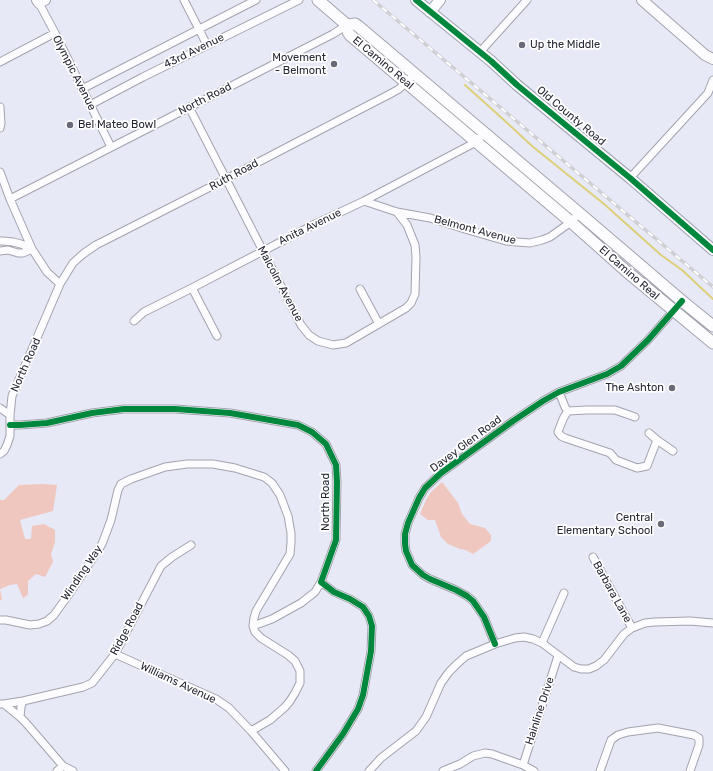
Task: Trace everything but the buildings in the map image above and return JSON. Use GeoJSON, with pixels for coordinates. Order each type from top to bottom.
{"type":"FeatureCollection","features":[{"type":"Feature","properties":{"kind":"main road"},"geometry":{"type":"LineString","coordinates":[[318,0],[347,25]]}},
{"type":"Feature","properties":{"kind":"main road","name":"El Camino Real"},"geometry":{"type":"LineString","coordinates":[[713,326],[358,26],[355,24],[347,25],[350,35],[571,222],[626,271],[713,343]]}},
{"type":"Feature","properties":{"kind":"street"},"geometry":{"type":"LineString","coordinates":[[184,0],[207,44]]}},
{"type":"Feature","properties":{"kind":"street","name":"43rd Avenue"},"geometry":{"type":"LineString","coordinates":[[82,89],[256,0]]}},
{"type":"Feature","properties":{"kind":"street","name":"43rd Avenue"},"geometry":{"type":"LineString","coordinates":[[90,105],[207,44],[299,0]]}},
{"type":"Feature","properties":{"kind":"street","name":"Old County Road"},"geometry":{"type":"LineString","coordinates":[[416,0],[630,178],[713,250]]}},
{"type":"Feature","properties":{"kind":"street"},"geometry":{"type":"LineString","coordinates":[[430,12],[440,0]]}},
{"type":"Feature","properties":{"kind":"street"},"geometry":{"type":"LineString","coordinates":[[480,52],[527,0]]}},
{"type":"Feature","properties":{"kind":"street"},"geometry":{"type":"LineString","coordinates":[[642,0],[705,55],[713,59]]}},
{"type":"Feature","properties":{"kind":"street","name":"Olympic Avenue"},"geometry":{"type":"LineString","coordinates":[[40,1],[111,147]]}},
{"type":"Feature","properties":{"kind":"street","name":"North Road"},"geometry":{"type":"LineString","coordinates":[[10,199],[333,34],[347,25]]}},
{"type":"Feature","properties":{"kind":"street"},"geometry":{"type":"LineString","coordinates":[[0,62],[55,33]]}},
{"type":"Feature","properties":{"kind":"street","name":"Ruth Road"},"geometry":{"type":"LineString","coordinates":[[60,284],[73,263],[83,254],[96,246],[379,100],[399,89],[415,74]]}},
{"type":"Feature","properties":{"kind":"street"},"geometry":{"type":"LineString","coordinates":[[630,178],[708,93],[713,80]]}},
{"type":"Feature","properties":{"kind":"street"},"geometry":{"type":"LineString","coordinates":[[0,107],[0,128]]}},
{"type":"Feature","properties":{"kind":"street","name":"Malcolm Avenue"},"geometry":{"type":"LineString","coordinates":[[189,107],[301,325],[309,335],[318,341],[333,345],[346,343],[406,308],[411,303],[414,294],[416,257],[415,245],[407,225],[397,212]]}},
{"type":"Feature","properties":{"kind":"street","name":"Anita Avenue"},"geometry":{"type":"LineString","coordinates":[[134,320],[144,312],[476,142],[484,133]]}},
{"type":"Feature","properties":{"kind":"street"},"geometry":{"type":"LineString","coordinates":[[0,172],[32,249],[47,272],[60,284]]}},
{"type":"Feature","properties":{"kind":"street","name":"Belmont Avenue"},"geometry":{"type":"LineString","coordinates":[[364,200],[397,212],[430,218],[506,241],[530,243],[542,240],[557,233],[571,222],[579,213]]}},
{"type":"Feature","properties":{"kind":"street"},"geometry":{"type":"LineString","coordinates":[[0,241],[21,244],[32,249]]}},
{"type":"Feature","properties":{"kind":"street"},"geometry":{"type":"LineString","coordinates":[[0,251],[8,250],[23,253],[32,249]]}},
{"type":"Feature","properties":{"kind":"street","name":"North Road"},"geometry":{"type":"LineString","coordinates":[[60,284],[12,396],[10,425],[47,423],[92,413],[124,409],[175,409],[237,415],[298,425],[312,432],[326,444],[336,465],[336,540],[321,582]]}},
{"type":"Feature","properties":{"kind":"street"},"geometry":{"type":"LineString","coordinates":[[192,288],[217,336]]}},
{"type":"Feature","properties":{"kind":"street"},"geometry":{"type":"LineString","coordinates":[[360,289],[379,324]]}},
{"type":"Feature","properties":{"kind":"street","name":"Davey Glen Road"},"geometry":{"type":"LineString","coordinates":[[495,644],[484,617],[470,598],[456,590],[430,579],[412,565],[406,550],[405,534],[419,498],[425,488],[441,474],[543,401],[559,392],[607,374],[621,366],[648,340],[682,301]]}},
{"type":"Feature","properties":{"kind":"street"},"geometry":{"type":"LineString","coordinates":[[559,392],[568,411]]}},
{"type":"Feature","properties":{"kind":"street"},"geometry":{"type":"LineString","coordinates":[[0,408],[10,415]]}},
{"type":"Feature","properties":{"kind":"street"},"geometry":{"type":"LineString","coordinates":[[568,411],[615,410],[635,417]]}},
{"type":"Feature","properties":{"kind":"street"},"geometry":{"type":"LineString","coordinates":[[568,411],[560,424],[558,432],[561,436],[610,453],[616,460],[638,468],[647,466],[657,440]]}},
{"type":"Feature","properties":{"kind":"street"},"geometry":{"type":"LineString","coordinates":[[0,454],[4,452],[7,445],[10,436],[10,425]]}},
{"type":"Feature","properties":{"kind":"street"},"geometry":{"type":"LineString","coordinates":[[649,433],[673,451]]}},
{"type":"Feature","properties":{"kind":"street","name":"Winding Way"},"geometry":{"type":"LineString","coordinates":[[0,620],[39,624],[47,621],[54,615],[102,544],[111,520],[118,490],[121,484],[165,467],[187,464],[213,464],[235,468],[264,477],[272,483],[280,495],[288,516],[291,533],[290,554],[256,611],[253,626]]}},
{"type":"Feature","properties":{"kind":"street","name":"Ridge Road"},"geometry":{"type":"LineString","coordinates":[[2,704],[23,701],[83,687],[92,683],[115,654],[161,566],[191,545]]}},
{"type":"Feature","properties":{"kind":"street","name":"Barbara Lane"},"geometry":{"type":"LineString","coordinates":[[593,557],[632,628]]}},
{"type":"Feature","properties":{"kind":"street"},"geometry":{"type":"LineString","coordinates":[[251,732],[270,720],[285,707],[300,683],[300,671],[296,661],[261,638],[255,632],[253,626],[272,619],[301,602],[315,592],[321,582],[334,592],[363,606],[369,616],[372,626],[371,651],[363,695],[358,709],[343,734],[316,771]]}},
{"type":"Feature","properties":{"kind":"street"},"geometry":{"type":"LineString","coordinates":[[542,643],[564,592]]}},
{"type":"Feature","properties":{"kind":"street"},"geometry":{"type":"LineString","coordinates":[[369,771],[381,758],[416,731],[426,717],[441,683],[453,668],[466,656],[495,644],[515,638],[524,638],[542,643],[574,667],[589,669],[604,660],[624,634],[632,628],[645,623],[690,621],[713,623]]}},
{"type":"Feature","properties":{"kind":"street","name":"Williams Avenue"},"geometry":{"type":"LineString","coordinates":[[115,654],[216,699],[228,708],[285,771]]}},
{"type":"Feature","properties":{"kind":"street","name":"Hainline Drive"},"geometry":{"type":"LineString","coordinates":[[522,765],[558,656]]}},
{"type":"Feature","properties":{"kind":"street"},"geometry":{"type":"LineString","coordinates":[[20,717],[20,707],[23,701]]}},
{"type":"Feature","properties":{"kind":"street"},"geometry":{"type":"LineString","coordinates":[[2,704],[26,723],[63,766],[73,771]]}},
{"type":"Feature","properties":{"kind":"street"},"geometry":{"type":"LineString","coordinates":[[600,771],[612,740],[618,735],[628,732],[658,728],[694,735],[699,738],[699,745],[690,771]]}},
{"type":"Feature","properties":{"kind":"street"},"geometry":{"type":"LineString","coordinates":[[443,771],[460,764],[473,756],[485,753],[492,754],[522,765],[534,771]]}},
{"type":"Feature","properties":{"kind":"street"},"geometry":{"type":"LineString","coordinates":[[57,771],[63,766]]}},
{"type":"Feature","properties":{"kind":"shaded area"},"geometry":{"type":"Polygon","coordinates":[[[442,482],[458,503],[462,514],[470,524],[485,528],[491,535],[491,541],[473,554],[448,544],[441,537],[435,520],[428,520],[420,514],[431,492],[442,482]]]}},
{"type":"Feature","properties":{"kind":"shaded area"},"geometry":{"type":"Polygon","coordinates":[[[19,485],[57,485],[53,511],[20,520],[25,539],[31,539],[32,526],[44,524],[55,530],[55,542],[51,554],[53,562],[45,577],[36,574],[28,581],[28,595],[23,598],[17,584],[0,589],[0,500],[4,500],[19,485]]]}},
{"type":"Feature","properties":{"kind":"shaded area"},"geometry":{"type":"Polygon","coordinates":[[[0,589],[2,599],[0,601],[0,589]]]}},
{"type":"Feature","properties":{"kind":"waterway"},"geometry":{"type":"LineString","coordinates":[[465,85],[532,146],[604,204],[661,255],[682,270],[713,299]]}},
{"type":"Feature","properties":{"kind":"railway"},"geometry":{"type":"LineString","coordinates":[[373,0],[713,287]]}},
{"type":"Feature","properties":{"kind":"cycle path"},"geometry":{"type":"LineString","coordinates":[[416,0],[630,178],[713,250]]}},
{"type":"Feature","properties":{"kind":"cycle path"},"geometry":{"type":"LineString","coordinates":[[495,644],[484,617],[473,601],[456,590],[423,575],[412,565],[406,551],[405,534],[419,498],[425,488],[441,473],[543,401],[559,392],[607,374],[621,366],[648,340],[682,301]]}},
{"type":"Feature","properties":{"kind":"cycle path"},"geometry":{"type":"LineString","coordinates":[[10,425],[47,423],[92,413],[124,409],[175,409],[230,413],[298,425],[312,432],[326,444],[336,465],[336,540],[321,582],[334,592],[363,607],[369,616],[372,626],[371,651],[363,695],[358,709],[343,734],[316,771]]}},
{"type":"Feature","properties":{"kind":"place","name":"Up the Middle"},"geometry":{"type":"Point","coordinates":[522,45]}},
{"type":"Feature","properties":{"kind":"place","name":"Movement - Belmont"},"geometry":{"type":"Point","coordinates":[334,64]}},
{"type":"Feature","properties":{"kind":"place","name":"Bel Mateo Bowl"},"geometry":{"type":"Point","coordinates":[70,125]}},
{"type":"Feature","properties":{"kind":"place","name":"The Ashton"},"geometry":{"type":"Point","coordinates":[672,388]}},
{"type":"Feature","properties":{"kind":"place","name":"Central Elementary School"},"geometry":{"type":"Point","coordinates":[661,524]}}]}
